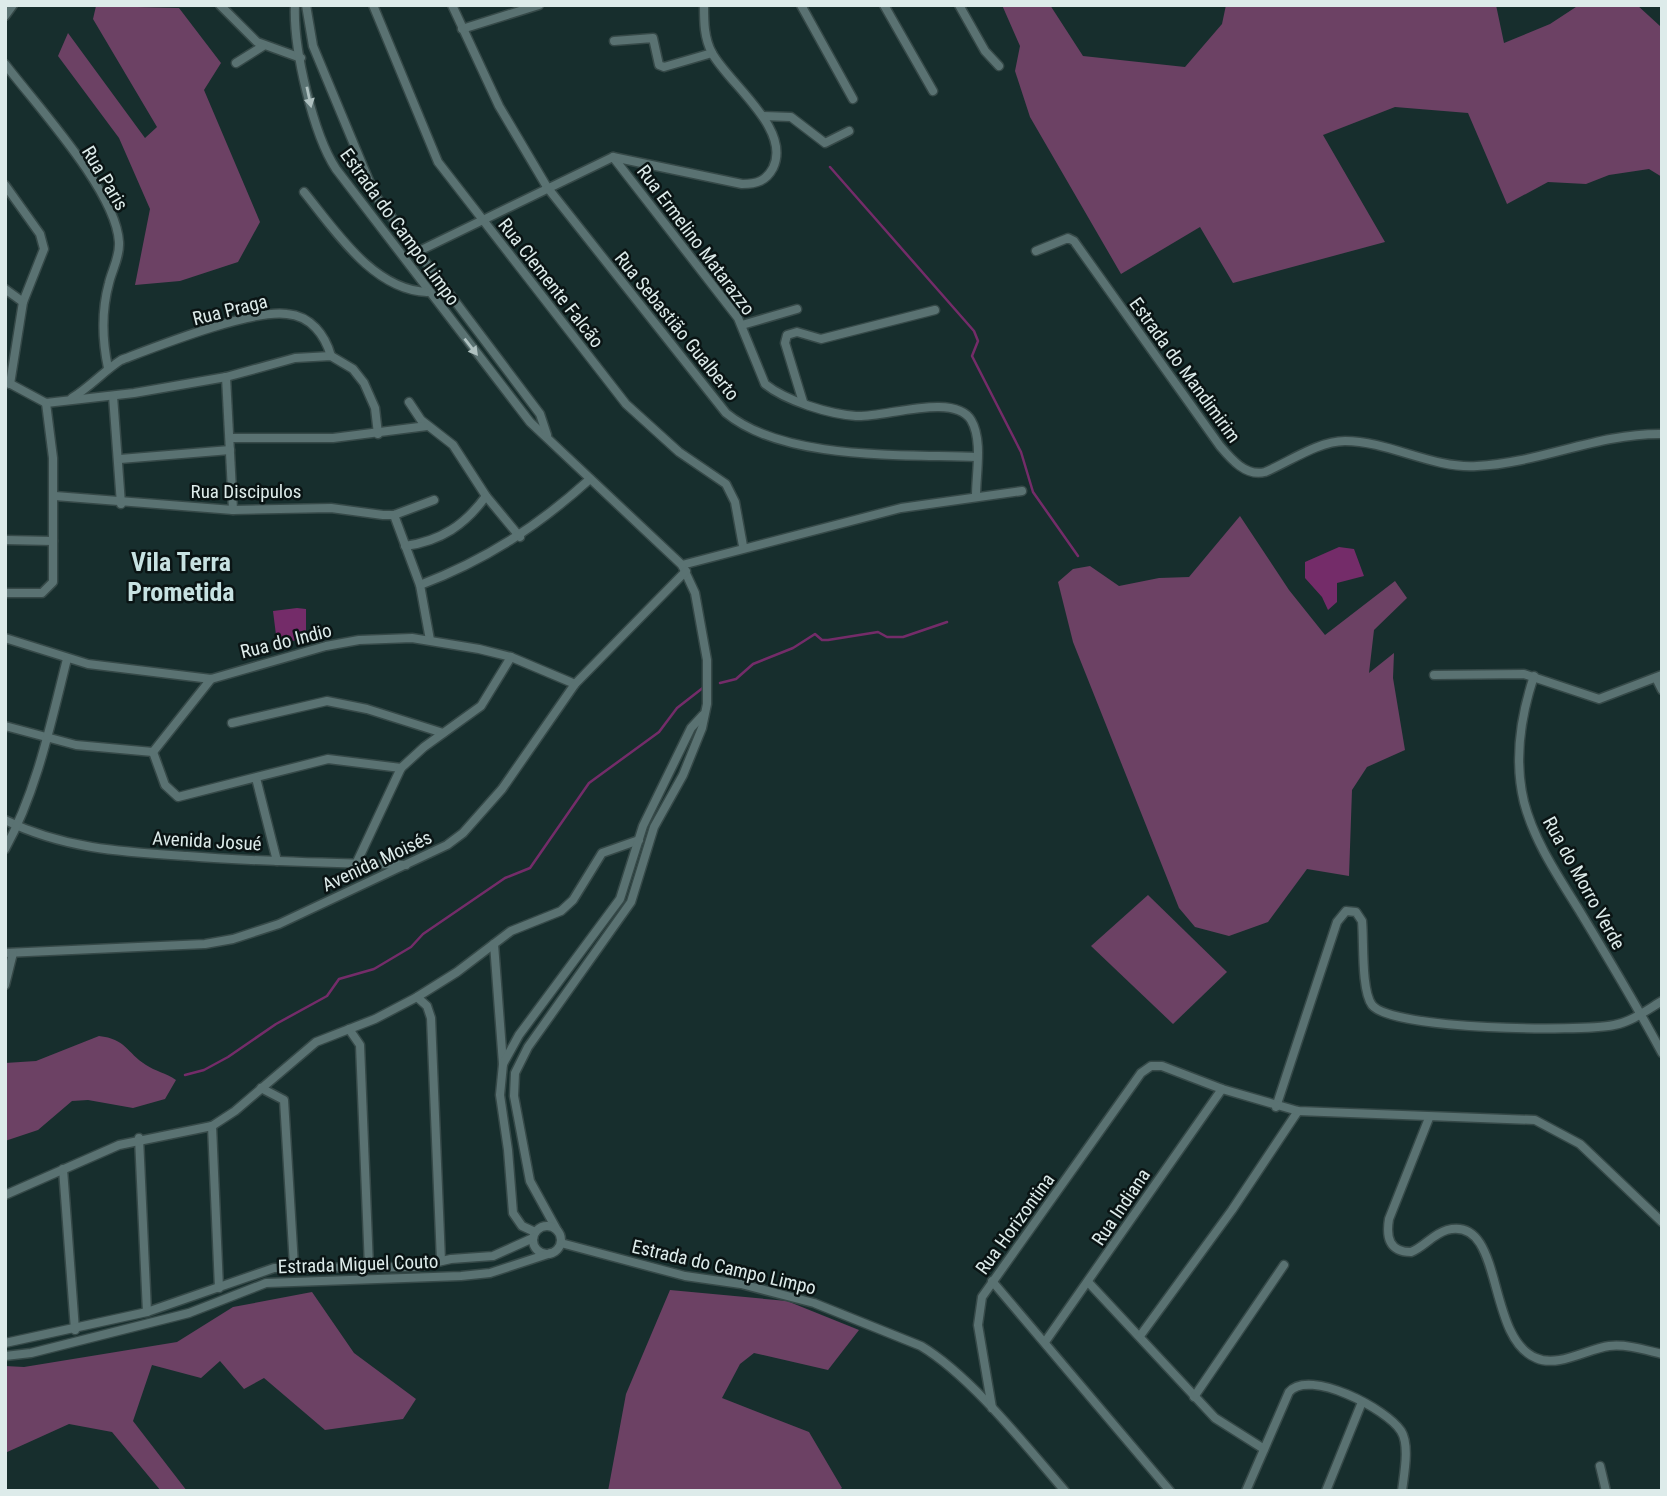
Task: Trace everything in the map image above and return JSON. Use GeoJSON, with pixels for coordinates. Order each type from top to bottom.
{"type":"FeatureCollection","features":[{"type":"Feature","properties":{"kind":"street"},"geometry":{"type":"LineString","coordinates":[[5,16],[13,5]]}},
{"type":"Feature","properties":{"kind":"street"},"geometry":{"type":"LineString","coordinates":[[220,5],[263,46],[301,58]]}},
{"type":"Feature","properties":{"kind":"street","name":"Estrada do Campo Limpo"},"geometry":{"type":"LineString","coordinates":[[295,5],[301,58],[315,123],[328,157],[427,292],[530,422],[547,435],[684,568],[695,593],[707,660],[708,694],[694,748],[654,827],[631,902],[528,1047],[515,1073],[514,1096],[530,1181],[557,1230]]}},
{"type":"Feature","properties":{"kind":"street","name":"Estrada do Campo Limpo"},"geometry":{"type":"LineString","coordinates":[[306,5],[307,21],[327,84],[367,179],[417,252],[540,414],[547,435]]}},
{"type":"Feature","properties":{"kind":"street","name":"Rua Clemente Falcão"},"geometry":{"type":"LineString","coordinates":[[373,5],[434,155],[626,404],[679,452],[726,484],[735,502],[743,546]]}},
{"type":"Feature","properties":{"kind":"street","name":"Rua Sebastião Gualberto"},"geometry":{"type":"LineString","coordinates":[[452,5],[499,106],[547,187],[718,405],[732,418],[763,432],[837,453],[977,457]]}},
{"type":"Feature","properties":{"kind":"street"},"geometry":{"type":"LineString","coordinates":[[462,29],[539,5]]}},
{"type":"Feature","properties":{"kind":"street"},"geometry":{"type":"LineString","coordinates":[[417,252],[613,157],[754,184],[767,178],[777,153],[772,132],[763,116],[712,53],[706,40],[704,5]]}},
{"type":"Feature","properties":{"kind":"street"},"geometry":{"type":"LineString","coordinates":[[801,5],[853,99]]}},
{"type":"Feature","properties":{"kind":"street"},"geometry":{"type":"LineString","coordinates":[[884,5],[933,91]]}},
{"type":"Feature","properties":{"kind":"street"},"geometry":{"type":"LineString","coordinates":[[959,5],[985,51],[999,66]]}},
{"type":"Feature","properties":{"kind":"street"},"geometry":{"type":"LineString","coordinates":[[295,20],[307,21]]}},
{"type":"Feature","properties":{"kind":"street"},"geometry":{"type":"LineString","coordinates":[[614,41],[653,38],[659,65],[664,67],[712,53]]}},
{"type":"Feature","properties":{"kind":"street"},"geometry":{"type":"LineString","coordinates":[[236,63],[263,46]]}},
{"type":"Feature","properties":{"kind":"street","name":"Rua Paris"},"geometry":{"type":"LineString","coordinates":[[5,64],[85,167],[116,228],[118,253],[103,316],[103,347],[108,368]]}},
{"type":"Feature","properties":{"kind":"street"},"geometry":{"type":"LineString","coordinates":[[763,116],[791,117],[825,143],[849,131]]}},
{"type":"Feature","properties":{"kind":"street","name":"Rua Ermelino Matarazzo"},"geometry":{"type":"LineString","coordinates":[[613,157],[742,326],[765,384],[803,402],[860,416],[936,407],[957,408],[971,421],[977,457],[976,496]]}},
{"type":"Feature","properties":{"kind":"street"},"geometry":{"type":"LineString","coordinates":[[5,185],[43,242],[41,260],[23,302],[7,383],[46,403],[113,396],[226,377],[295,358],[331,356]]}},
{"type":"Feature","properties":{"kind":"street"},"geometry":{"type":"LineString","coordinates":[[304,192],[383,279],[404,289],[427,292]]}},
{"type":"Feature","properties":{"kind":"street","name":"Estrada do Mandimirim"},"geometry":{"type":"LineString","coordinates":[[1036,251],[1068,238],[1074,241],[1220,446],[1238,465],[1251,472],[1265,472],[1343,441],[1451,464],[1477,466],[1528,459],[1616,436],[1662,434]]}},
{"type":"Feature","properties":{"kind":"street"},"geometry":{"type":"LineString","coordinates":[[5,289],[23,302]]}},
{"type":"Feature","properties":{"kind":"street"},"geometry":{"type":"LineString","coordinates":[[742,326],[797,309]]}},
{"type":"Feature","properties":{"kind":"street"},"geometry":{"type":"LineString","coordinates":[[803,402],[785,343],[787,335],[797,331],[821,339],[935,310]]}},
{"type":"Feature","properties":{"kind":"street","name":"Rua Praga"},"geometry":{"type":"LineString","coordinates":[[69,400],[99,381],[108,368],[121,360],[181,338],[275,314],[289,314],[311,323],[324,337],[331,356],[353,369],[364,383],[374,408],[378,434]]}},
{"type":"Feature","properties":{"kind":"street"},"geometry":{"type":"LineString","coordinates":[[226,377],[233,510]]}},
{"type":"Feature","properties":{"kind":"street"},"geometry":{"type":"LineString","coordinates":[[113,396],[120,459],[121,504]]}},
{"type":"Feature","properties":{"kind":"street"},"geometry":{"type":"LineString","coordinates":[[408,402],[427,426],[453,444],[486,496],[520,537]]}},
{"type":"Feature","properties":{"kind":"street"},"geometry":{"type":"LineString","coordinates":[[6,590],[42,593],[53,582],[55,496],[46,403]]}},
{"type":"Feature","properties":{"kind":"street"},"geometry":{"type":"LineString","coordinates":[[230,438],[300,439],[378,434],[427,426]]}},
{"type":"Feature","properties":{"kind":"street"},"geometry":{"type":"LineString","coordinates":[[120,459],[230,450]]}},
{"type":"Feature","properties":{"kind":"street"},"geometry":{"type":"LineString","coordinates":[[420,585],[463,568],[520,537],[553,513],[590,479]]}},
{"type":"Feature","properties":{"kind":"street"},"geometry":{"type":"LineString","coordinates":[[684,568],[743,546],[901,508],[1022,491]]}},
{"type":"Feature","properties":{"kind":"street","name":"Rua Discipulos"},"geometry":{"type":"LineString","coordinates":[[55,496],[121,504],[233,510],[316,507],[394,515],[434,500]]}},
{"type":"Feature","properties":{"kind":"street"},"geometry":{"type":"LineString","coordinates":[[405,546],[436,540],[448,534],[468,519],[486,496]]}},
{"type":"Feature","properties":{"kind":"street"},"geometry":{"type":"LineString","coordinates":[[394,515],[420,585],[430,640]]}},
{"type":"Feature","properties":{"kind":"street"},"geometry":{"type":"LineString","coordinates":[[5,540],[53,541]]}},
{"type":"Feature","properties":{"kind":"street","name":"Avenida Moisés"},"geometry":{"type":"LineString","coordinates":[[9,953],[205,944],[233,939],[279,924],[411,865],[447,845],[483,811],[532,748],[575,684],[684,568]]}},
{"type":"Feature","properties":{"kind":"street","name":"Rua do Indio"},"geometry":{"type":"LineString","coordinates":[[5,638],[67,659],[122,670],[171,672],[211,680],[288,655],[359,640],[430,640],[511,657],[575,684]]}},
{"type":"Feature","properties":{"kind":"street"},"geometry":{"type":"LineString","coordinates":[[356,864],[401,768],[481,706],[511,657]]}},
{"type":"Feature","properties":{"kind":"street"},"geometry":{"type":"LineString","coordinates":[[5,849],[18,827],[47,738],[67,659]]}},
{"type":"Feature","properties":{"kind":"street"},"geometry":{"type":"LineString","coordinates":[[1434,675],[1513,673],[1534,676],[1599,699],[1659,676],[1662,690]]}},
{"type":"Feature","properties":{"kind":"street","name":"Rua do Morro Verde"},"geometry":{"type":"LineString","coordinates":[[1534,676],[1521,736],[1520,776],[1528,816],[1551,864],[1662,1053]]}},
{"type":"Feature","properties":{"kind":"street"},"geometry":{"type":"LineString","coordinates":[[153,752],[211,680]]}},
{"type":"Feature","properties":{"kind":"street"},"geometry":{"type":"LineString","coordinates":[[232,723],[327,701],[367,709],[443,733]]}},
{"type":"Feature","properties":{"kind":"street"},"geometry":{"type":"LineString","coordinates":[[503,1064],[519,1035],[620,899],[639,840],[691,728],[703,715]]}},
{"type":"Feature","properties":{"kind":"street"},"geometry":{"type":"LineString","coordinates":[[5,726],[76,745],[153,752]]}},
{"type":"Feature","properties":{"kind":"street"},"geometry":{"type":"LineString","coordinates":[[153,752],[165,785],[172,795],[178,796],[328,759],[401,768]]}},
{"type":"Feature","properties":{"kind":"street"},"geometry":{"type":"LineString","coordinates":[[256,778],[276,861]]}},
{"type":"Feature","properties":{"kind":"street","name":"Avenida Josué"},"geometry":{"type":"LineString","coordinates":[[5,820],[61,843],[91,849],[276,861],[411,865]]}},
{"type":"Feature","properties":{"kind":"street"},"geometry":{"type":"LineString","coordinates":[[5,1195],[139,1139],[212,1126],[316,1042],[417,997],[515,929],[561,911],[572,900],[602,853],[639,840]]}},
{"type":"Feature","properties":{"kind":"street"},"geometry":{"type":"LineString","coordinates":[[1276,1107],[1337,922],[1346,911],[1356,912],[1362,921],[1368,996],[1380,1012],[1389,1016],[1408,1021],[1507,1027],[1614,1025],[1641,1014],[1662,1001]]}},
{"type":"Feature","properties":{"kind":"street"},"geometry":{"type":"LineString","coordinates":[[5,1343],[75,1330],[147,1312],[185,1301],[251,1274],[294,1266],[415,1267],[441,1261],[492,1256],[534,1235],[544,1226],[557,1230],[561,1243],[551,1254],[539,1252],[534,1235],[522,1226],[513,1213],[500,1095],[503,1064],[494,944]]}},
{"type":"Feature","properties":{"kind":"street"},"geometry":{"type":"LineString","coordinates":[[5,985],[9,953]]}},
{"type":"Feature","properties":{"kind":"street"},"geometry":{"type":"LineString","coordinates":[[417,997],[427,1006],[431,1018],[441,1261]]}},
{"type":"Feature","properties":{"kind":"street"},"geometry":{"type":"LineString","coordinates":[[349,1029],[360,1045],[369,1267]]}},
{"type":"Feature","properties":{"kind":"street","name":"Rua Horizontina"},"geometry":{"type":"LineString","coordinates":[[992,1408],[977,1315],[982,1297],[1138,1077],[1150,1066],[1162,1066],[1222,1089]]}},
{"type":"Feature","properties":{"kind":"street"},"geometry":{"type":"LineString","coordinates":[[261,1088],[285,1100],[294,1266]]}},
{"type":"Feature","properties":{"kind":"street"},"geometry":{"type":"LineString","coordinates":[[1222,1089],[1297,1111],[1542,1123],[1580,1144],[1662,1222]]}},
{"type":"Feature","properties":{"kind":"street","name":"Rua Indiana"},"geometry":{"type":"LineString","coordinates":[[1045,1342],[1089,1283],[1222,1089]]}},
{"type":"Feature","properties":{"kind":"street"},"geometry":{"type":"LineString","coordinates":[[1140,1336],[1232,1210],[1297,1111]]}},
{"type":"Feature","properties":{"kind":"street"},"geometry":{"type":"LineString","coordinates":[[1429,1118],[1389,1219],[1387,1231],[1395,1250],[1411,1252],[1445,1230],[1461,1229],[1474,1235],[1487,1258],[1511,1338],[1540,1360],[1556,1360],[1619,1346],[1662,1354]]}},
{"type":"Feature","properties":{"kind":"street"},"geometry":{"type":"LineString","coordinates":[[212,1126],[219,1288]]}},
{"type":"Feature","properties":{"kind":"street"},"geometry":{"type":"LineString","coordinates":[[139,1139],[147,1312]]}},
{"type":"Feature","properties":{"kind":"street"},"geometry":{"type":"LineString","coordinates":[[62,1170],[75,1330]]}},
{"type":"Feature","properties":{"kind":"street","name":"Estrada do Campo Limpo"},"geometry":{"type":"LineString","coordinates":[[561,1243],[685,1276],[741,1284],[814,1303],[855,1318],[936,1355],[992,1408],[1065,1491]]}},
{"type":"Feature","properties":{"kind":"street","name":"Estrada Miguel Couto"},"geometry":{"type":"LineString","coordinates":[[5,1356],[31,1353],[189,1313],[266,1283],[461,1276],[516,1266],[551,1254]]}},
{"type":"Feature","properties":{"kind":"street"},"geometry":{"type":"LineString","coordinates":[[1194,1397],[1284,1265]]}},
{"type":"Feature","properties":{"kind":"street"},"geometry":{"type":"LineString","coordinates":[[992,1281],[1170,1491]]}},
{"type":"Feature","properties":{"kind":"street"},"geometry":{"type":"LineString","coordinates":[[1089,1283],[1215,1418],[1264,1449]]}},
{"type":"Feature","properties":{"kind":"street"},"geometry":{"type":"LineString","coordinates":[[185,1301],[189,1313]]}},
{"type":"Feature","properties":{"kind":"street"},"geometry":{"type":"LineString","coordinates":[[1246,1491],[1289,1392],[1300,1384],[1312,1384],[1340,1391],[1392,1420],[1402,1432],[1405,1445],[1402,1491]]}},
{"type":"Feature","properties":{"kind":"street"},"geometry":{"type":"LineString","coordinates":[[1326,1491],[1362,1402]]}},
{"type":"Feature","properties":{"kind":"street"},"geometry":{"type":"LineString","coordinates":[[1600,1466],[1606,1491]]}},
{"type":"Feature","properties":{"kind":"shaded area"},"geometry":{"type":"Polygon","coordinates":[[[1002,5],[1050,5],[1083,56],[1185,67],[1222,24],[1226,5],[1496,5],[1504,43],[1550,24],[1579,5],[1637,5],[1660,26],[1662,33],[1662,177],[1649,169],[1609,175],[1586,184],[1548,182],[1507,204],[1468,113],[1395,107],[1323,135],[1385,242],[1233,283],[1200,227],[1121,274],[1030,117],[1015,71],[1020,46],[1002,5]]]}},
{"type":"Feature","properties":{"kind":"shaded area"},"geometry":{"type":"Polygon","coordinates":[[[96,6],[179,8],[221,63],[204,90],[260,222],[238,262],[180,281],[135,285],[150,209],[119,138],[58,56],[68,33],[145,138],[157,127],[93,19],[96,6]]]}},
{"type":"Feature","properties":{"kind":"shaded area"},"geometry":{"type":"Polygon","coordinates":[[[1240,516],[1289,590],[1325,635],[1395,581],[1407,598],[1374,630],[1369,673],[1394,653],[1393,678],[1405,750],[1367,767],[1352,790],[1349,876],[1307,869],[1268,922],[1229,936],[1195,927],[1179,908],[1073,642],[1058,582],[1073,569],[1090,566],[1119,586],[1159,578],[1189,577],[1240,516]]]}},
{"type":"Feature","properties":{"kind":"shaded area"},"geometry":{"type":"Polygon","coordinates":[[[1339,547],[1354,549],[1364,576],[1337,583],[1337,602],[1328,610],[1322,597],[1305,578],[1305,562],[1339,547]]]}},
{"type":"Feature","properties":{"kind":"shaded area"},"geometry":{"type":"Polygon","coordinates":[[[306,609],[306,639],[277,643],[273,611],[306,609]]]}},
{"type":"Feature","properties":{"kind":"shaded area"},"geometry":{"type":"Polygon","coordinates":[[[1148,895],[1227,972],[1173,1024],[1091,946],[1148,895]]]}},
{"type":"Feature","properties":{"kind":"shaded area"},"geometry":{"type":"Polygon","coordinates":[[[99,1036],[115,1040],[146,1065],[176,1080],[165,1099],[133,1108],[88,1100],[72,1101],[38,1130],[5,1141],[5,1063],[36,1061],[99,1036]]]}},
{"type":"Feature","properties":{"kind":"shaded area"},"geometry":{"type":"Polygon","coordinates":[[[670,1290],[787,1301],[859,1330],[828,1370],[754,1353],[740,1364],[722,1398],[809,1432],[842,1488],[838,1491],[608,1491],[626,1394],[670,1290]]]}},
{"type":"Feature","properties":{"kind":"shaded area"},"geometry":{"type":"Polygon","coordinates":[[[312,1292],[354,1353],[416,1399],[403,1419],[325,1430],[264,1378],[244,1389],[220,1361],[201,1378],[152,1365],[133,1421],[187,1491],[161,1491],[112,1432],[69,1424],[5,1453],[5,1366],[24,1367],[177,1342],[233,1307],[312,1292]]]}},
{"type":"Feature","properties":{"kind":"waterway"},"geometry":{"type":"LineString","coordinates":[[830,167],[974,331],[978,341],[972,356],[1021,452],[1033,492],[1078,556]]}},
{"type":"Feature","properties":{"kind":"waterway"},"geometry":{"type":"LineString","coordinates":[[720,683],[736,679],[753,664],[793,648],[815,634],[822,640],[878,632],[887,637],[903,637],[947,622]]}},
{"type":"Feature","properties":{"kind":"waterway"},"geometry":{"type":"LineString","coordinates":[[185,1075],[204,1070],[228,1057],[276,1024],[327,996],[339,979],[374,969],[411,947],[423,934],[505,878],[530,868],[589,783],[659,732],[677,708],[704,687]]}},
{"type":"Feature","properties":{"kind":"district","name":"Vila Terra Prometida"},"geometry":{"type":"Point","coordinates":[181,577]}}]}
